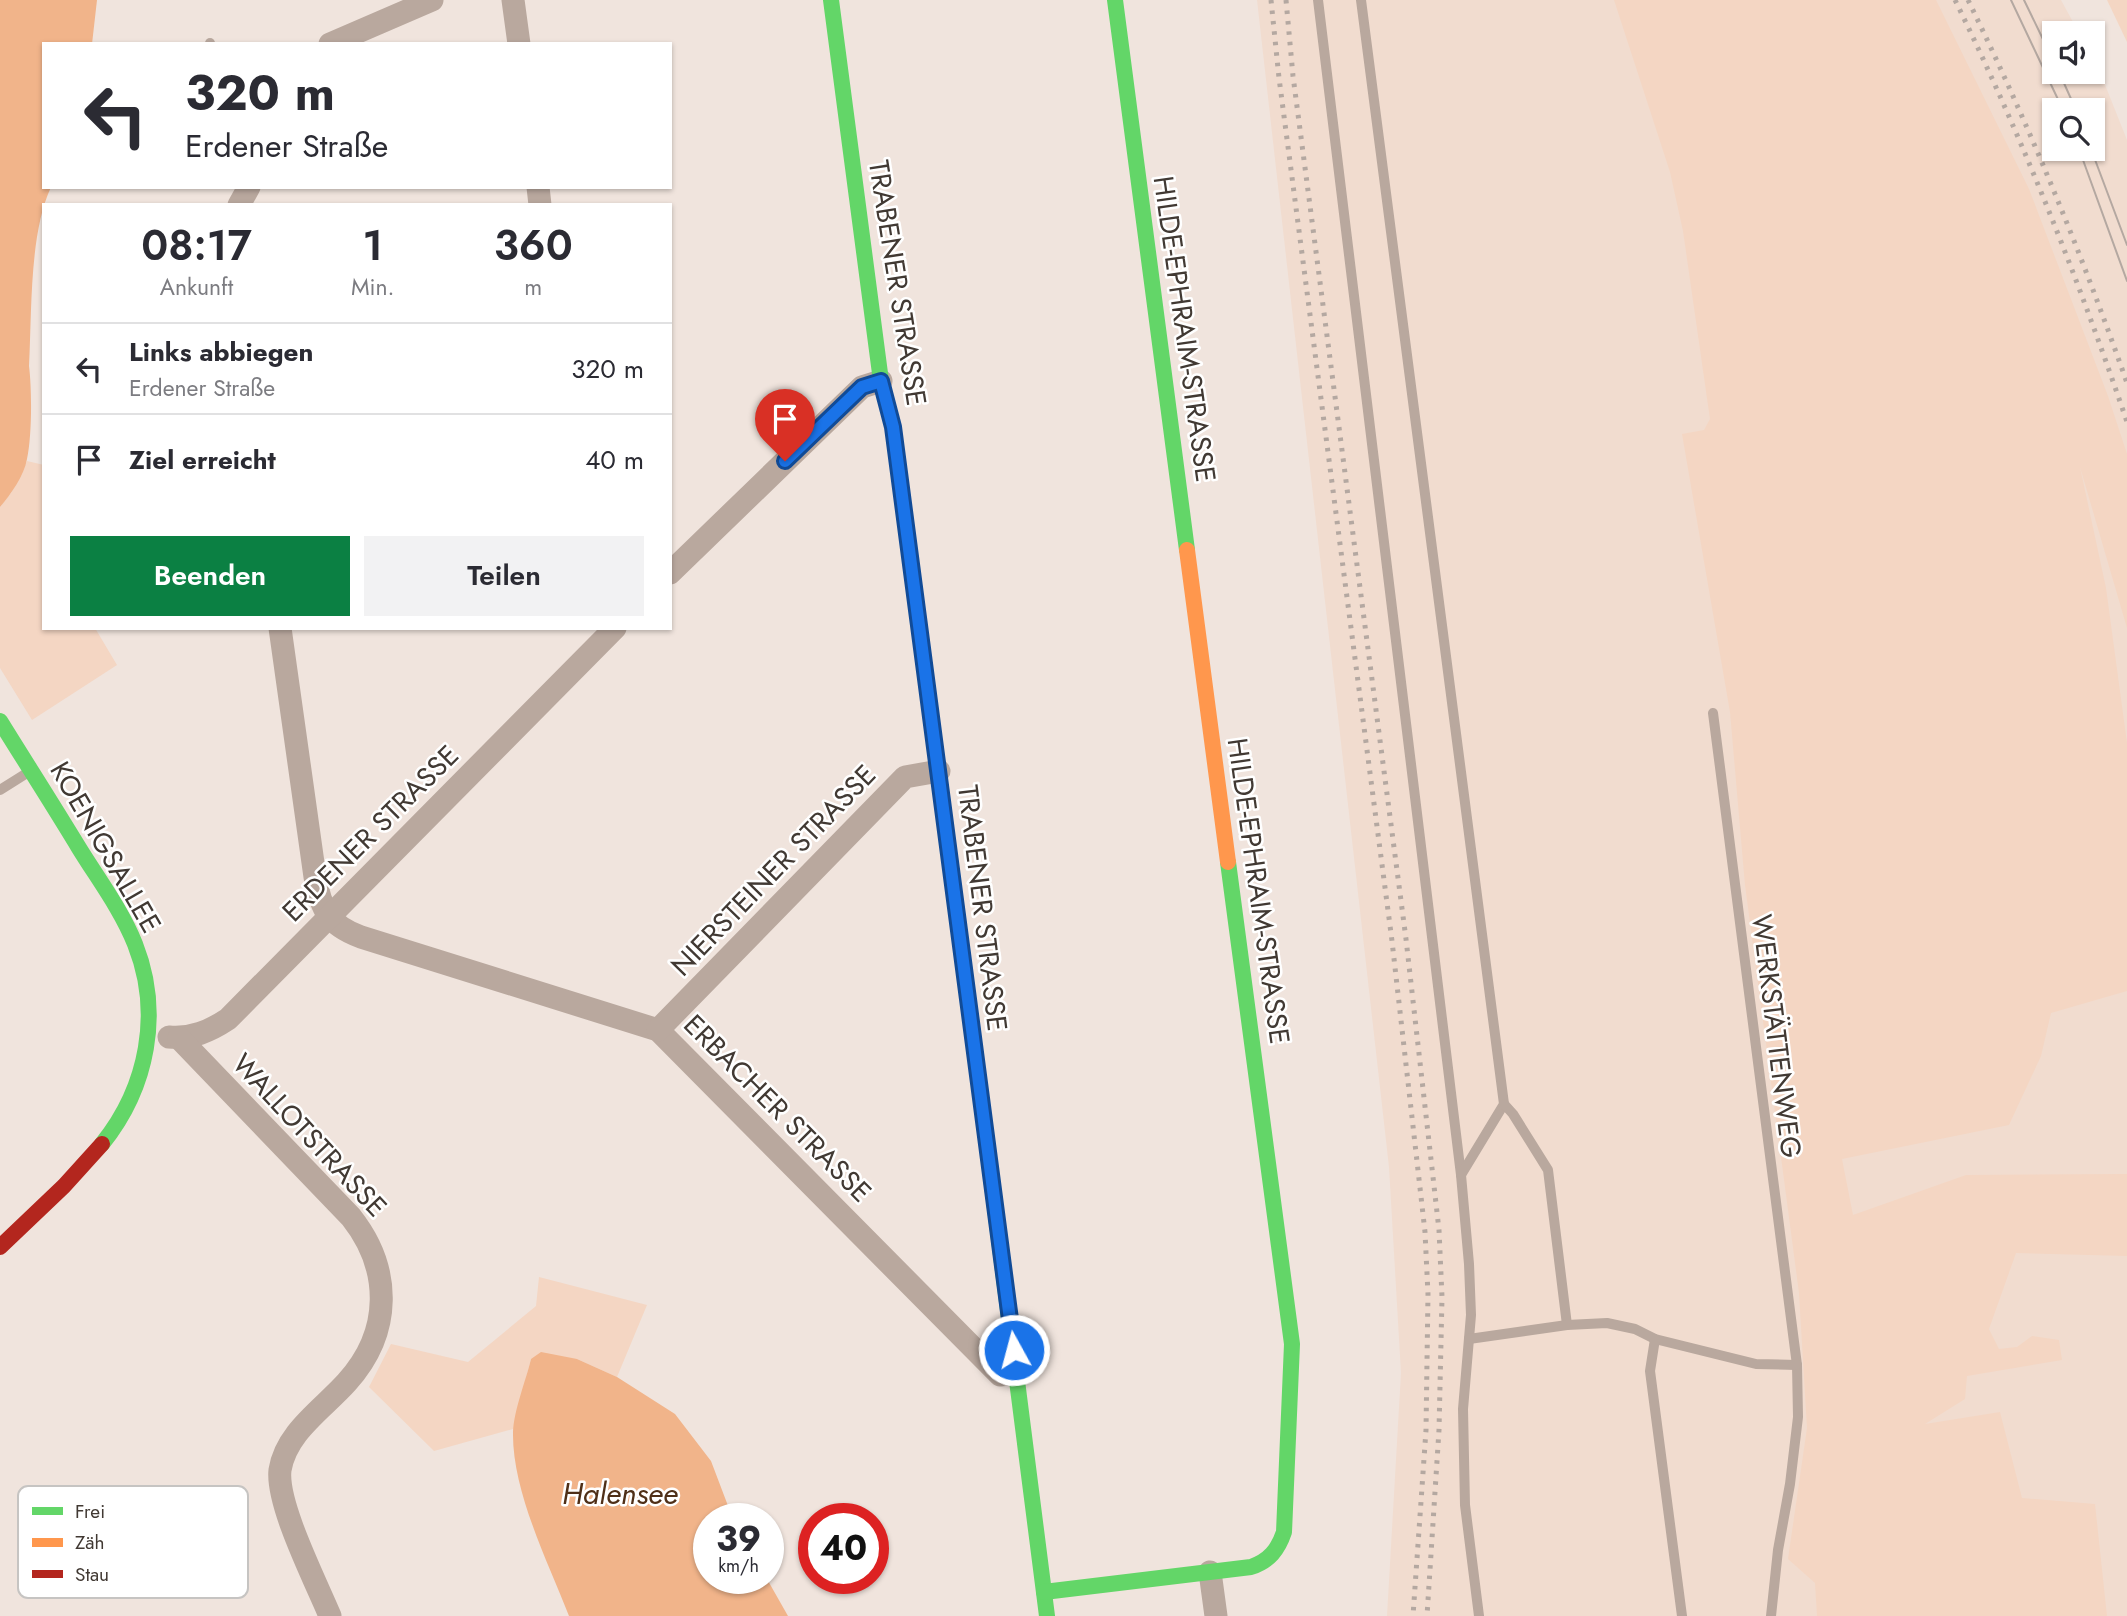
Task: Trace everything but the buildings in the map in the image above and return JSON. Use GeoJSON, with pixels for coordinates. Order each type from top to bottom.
{"type":"FeatureCollection","features":[{"type":"Feature","properties":{"kind":"street"},"geometry":{"type":"LineString","coordinates":[[335,42],[432,0]]}},
{"type":"Feature","properties":{"kind":"street"},"geometry":{"type":"LineString","coordinates":[[513,0],[519,42]]}},
{"type":"Feature","properties":{"kind":"street","name":"TRABENER STRASSE"},"geometry":{"type":"LineString","coordinates":[[831,0],[881,381],[893,427],[939,771],[1047,1616]]}},
{"type":"Feature","properties":{"kind":"street","name":"HILDE-EPHRAIM-STRASSE"},"geometry":{"type":"LineString","coordinates":[[1044,1592],[1262,1564],[1280,1547],[1284,1532],[1292,1344],[1115,0]]}},
{"type":"Feature","properties":{"kind":"street"},"geometry":{"type":"LineString","coordinates":[[672,571],[862,387],[881,381]]}},
{"type":"Feature","properties":{"kind":"street"},"geometry":{"type":"LineString","coordinates":[[281,630],[315,877],[319,900],[328,917]]}},
{"type":"Feature","properties":{"kind":"street","name":"ERDENER STRASSE"},"geometry":{"type":"LineString","coordinates":[[148,1035],[180,1038],[205,1033],[228,1019],[604,633]]}},
{"type":"Feature","properties":{"kind":"street","name":"KOENIGSALLEE"},"geometry":{"type":"LineString","coordinates":[[0,721],[125,922],[143,966],[149,1005],[148,1035],[139,1078],[121,1117],[88,1159],[0,1247]]}},
{"type":"Feature","properties":{"kind":"street","name":"NIERSTEINER STRASSE"},"geometry":{"type":"LineString","coordinates":[[658,1030],[905,778],[939,771]]}},
{"type":"Feature","properties":{"kind":"street","name":"ERBACHER STRASSE"},"geometry":{"type":"LineString","coordinates":[[328,917],[345,931],[361,937],[658,1030],[1000,1375],[1018,1373]]}},
{"type":"Feature","properties":{"kind":"street","name":"WALLOTSTRASSE"},"geometry":{"type":"LineString","coordinates":[[180,1038],[351,1217],[372,1249],[378,1268],[382,1285],[381,1309],[369,1350],[347,1382],[289,1443],[280,1472],[283,1502],[330,1616]]}},
{"type":"Feature","properties":{"kind":"street"},"geometry":{"type":"LineString","coordinates":[[1210,1572],[1216,1616]]}},
{"type":"Feature","properties":{"kind":"lane"},"geometry":{"type":"LineString","coordinates":[[1318,0],[1461,1175],[1469,1264],[1469,1339],[1463,1409],[1465,1505],[1479,1616]]}},
{"type":"Feature","properties":{"kind":"lane"},"geometry":{"type":"LineString","coordinates":[[1361,0],[1504,1104],[1548,1170],[1567,1325]]}},
{"type":"Feature","properties":{"kind":"lane","name":"WERKSTÄTTENWEG"},"geometry":{"type":"LineString","coordinates":[[1713,713],[1797,1365],[1798,1417],[1771,1616]]}},
{"type":"Feature","properties":{"kind":"lane"},"geometry":{"type":"LineString","coordinates":[[0,790],[31,770]]}},
{"type":"Feature","properties":{"kind":"lane"},"geometry":{"type":"LineString","coordinates":[[1461,1175],[1504,1104]]}},
{"type":"Feature","properties":{"kind":"lane"},"geometry":{"type":"LineString","coordinates":[[1469,1339],[1567,1325],[1607,1323],[1635,1329],[1655,1339],[1756,1364],[1797,1365]]}},
{"type":"Feature","properties":{"kind":"lane"},"geometry":{"type":"LineString","coordinates":[[1655,1339],[1650,1371],[1682,1616]]}},
{"type":"Feature","properties":{"kind":"shaded area"},"geometry":{"type":"Polygon","coordinates":[[[1257,0],[2061,0],[2072,21],[2042,21],[2042,84],[2105,84],[2127,140],[2127,1616],[1387,1616],[1401,1373],[1389,1167],[1257,0]]]}},
{"type":"Feature","properties":{"kind":"shaded area"},"geometry":{"type":"Polygon","coordinates":[[[1614,0],[1936,0],[2029,189],[2108,396],[2127,454],[2127,628],[2080,467],[2106,588],[2127,743],[2127,991],[2051,1013],[2041,1056],[2009,1125],[1842,1159],[1853,1215],[1966,1175],[2127,1174],[2127,1256],[2016,1253],[1989,1329],[1999,1349],[2017,1347],[2032,1336],[2059,1340],[2062,1360],[1967,1376],[1965,1399],[1925,1424],[2000,1412],[2022,1498],[2095,1504],[2107,1616],[1817,1616],[1815,1583],[1788,1559],[1807,1428],[1799,1293],[1745,885],[1730,712],[1682,434],[1704,430],[1710,419],[1683,231],[1670,172],[1614,0]]]}},
{"type":"Feature","properties":{"kind":"shaded area"},"geometry":{"type":"Polygon","coordinates":[[[2107,0],[2127,0],[2127,42],[2107,0]]]}},
{"type":"Feature","properties":{"kind":"shaded area"},"geometry":{"type":"Polygon","coordinates":[[[27,461],[42,465],[42,630],[96,630],[117,665],[32,720],[0,668],[0,507],[11,493],[27,461]]]}},
{"type":"Feature","properties":{"kind":"shaded area"},"geometry":{"type":"Polygon","coordinates":[[[539,1277],[647,1305],[617,1377],[577,1359],[531,1359],[513,1429],[434,1451],[369,1387],[391,1344],[468,1362],[536,1306],[539,1277]]]}},
{"type":"Feature","properties":{"kind":"water"},"geometry":{"type":"Polygon","coordinates":[[[0,0],[97,0],[92,42],[42,42],[42,189],[50,189],[45,203],[42,203],[33,274],[29,366],[30,438],[23,472],[0,507],[0,0]]]}},
{"type":"Feature","properties":{"kind":"water","name":"Halensee"},"geometry":{"type":"Polygon","coordinates":[[[541,1352],[577,1359],[617,1377],[675,1414],[711,1461],[727,1503],[693,1503],[693,1594],[776,1594],[788,1616],[569,1616],[533,1526],[514,1455],[514,1423],[531,1359],[541,1352]]]}},
{"type":"Feature","properties":{"kind":"tram line"},"geometry":{"type":"LineString","coordinates":[[2011,0],[2057,98]]}},
{"type":"Feature","properties":{"kind":"tram line"},"geometry":{"type":"LineString","coordinates":[[2024,0],[2042,37]]}},
{"type":"Feature","properties":{"kind":"tram line"},"geometry":{"type":"LineString","coordinates":[[2064,84],[2071,98]]}},
{"type":"Feature","properties":{"kind":"tram line"},"geometry":{"type":"LineString","coordinates":[[2083,161],[2127,281]]}},
{"type":"Feature","properties":{"kind":"tram line"},"geometry":{"type":"LineString","coordinates":[[2096,161],[2127,245]]}},
{"type":"Feature","properties":{"kind":"railway"},"geometry":{"type":"LineString","coordinates":[[1271,0],[1392,941],[1425,1232],[1428,1294],[1426,1430],[1413,1616]]}},
{"type":"Feature","properties":{"kind":"railway"},"geometry":{"type":"LineString","coordinates":[[1286,0],[1293,76],[1406,939],[1439,1230],[1442,1297],[1439,1430],[1427,1616]]}},
{"type":"Feature","properties":{"kind":"railway"},"geometry":{"type":"LineString","coordinates":[[1955,0],[2048,208],[2127,422]]}},
{"type":"Feature","properties":{"kind":"railway"},"geometry":{"type":"LineString","coordinates":[[1968,0],[2053,189],[2127,383]]}},
{"type":"Feature","properties":{"kind":"traffic: fast"},"geometry":{"type":"LineString","coordinates":[[831,0],[881,381],[893,427],[918,616]]}},
{"type":"Feature","properties":{"kind":"traffic: fast"},"geometry":{"type":"LineString","coordinates":[[1115,0],[1187,550]]}},
{"type":"Feature","properties":{"kind":"traffic: fast"},"geometry":{"type":"LineString","coordinates":[[0,721],[116,906],[135,944],[143,970],[149,1022],[140,1074],[118,1122],[102,1144]]}},
{"type":"Feature","properties":{"kind":"traffic: fast"},"geometry":{"type":"LineString","coordinates":[[1044,1592],[1251,1567],[1272,1554],[1284,1532],[1292,1344],[1228,862]]}},
{"type":"Feature","properties":{"kind":"traffic: fast"},"geometry":{"type":"LineString","coordinates":[[971,1020],[1047,1616]]}},
{"type":"Feature","properties":{"kind":"traffic: slow"},"geometry":{"type":"LineString","coordinates":[[1187,550],[1228,862]]}},
{"type":"Feature","properties":{"kind":"traffic: slow"},"geometry":{"type":"LineString","coordinates":[[918,616],[971,1020]]}},
{"type":"Feature","properties":{"kind":"traffic: jam"},"geometry":{"type":"LineString","coordinates":[[0,1247],[64,1186],[102,1144]]}},
{"type":"Feature","properties":{"kind":"route"},"geometry":{"type":"LineString","coordinates":[[785,461],[862,387],[881,381],[893,427],[1014,1350]]}}]}
